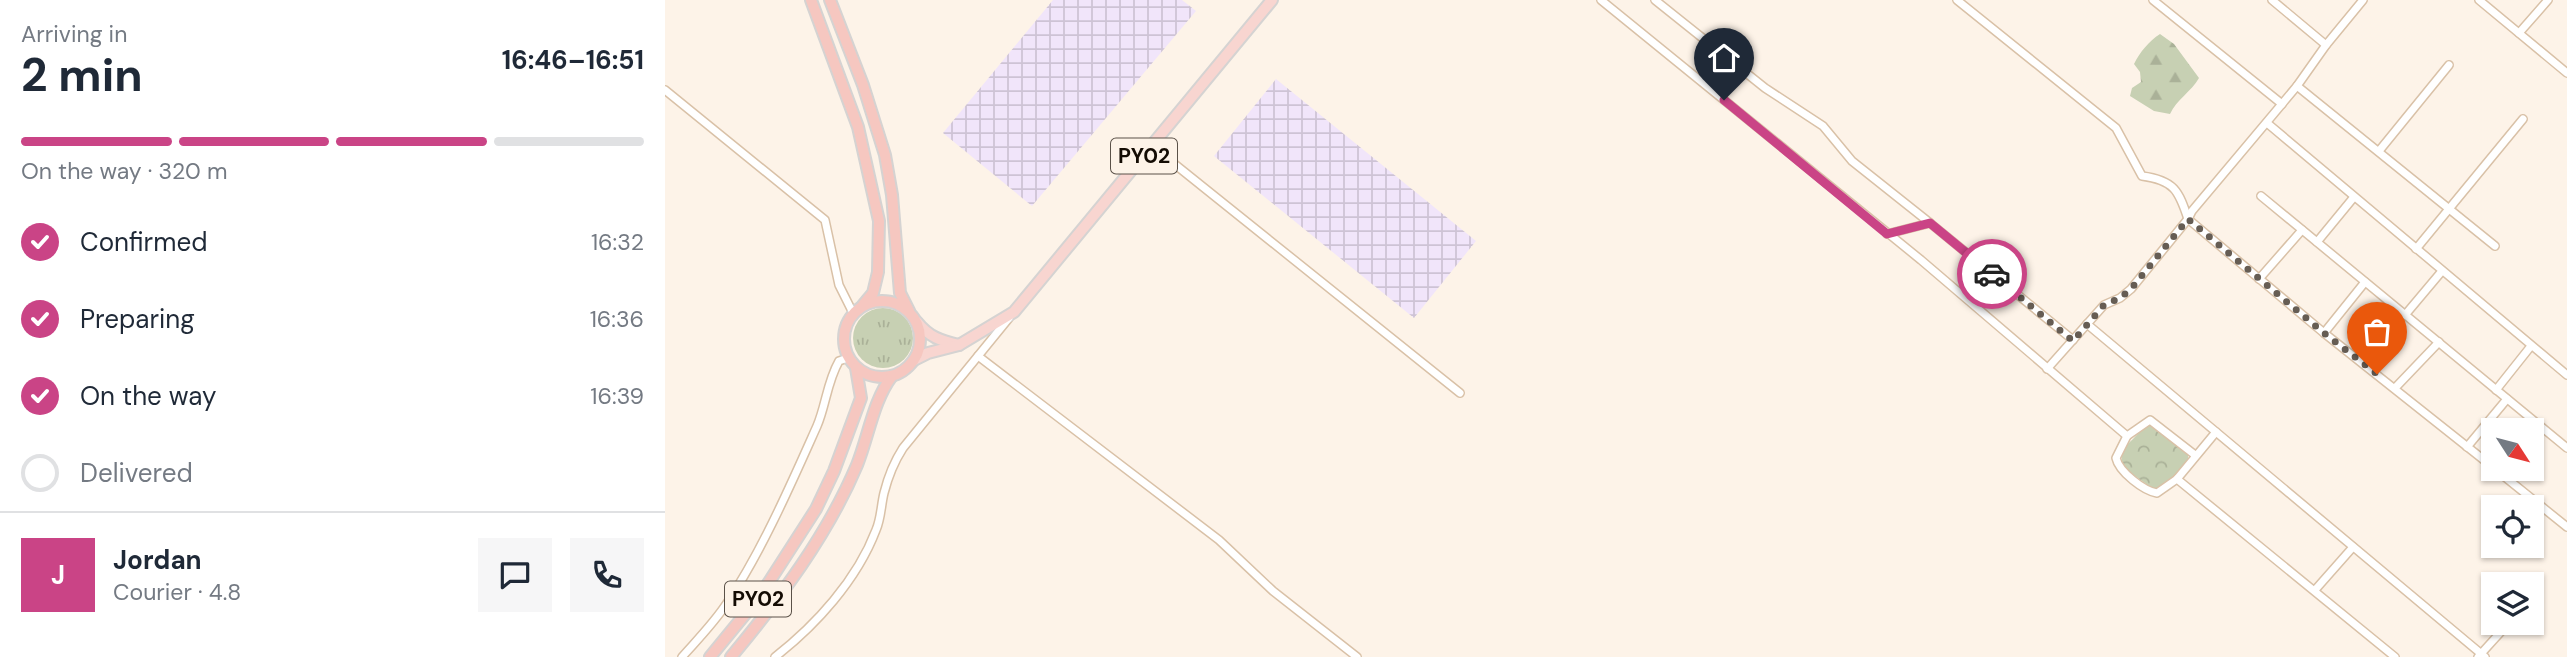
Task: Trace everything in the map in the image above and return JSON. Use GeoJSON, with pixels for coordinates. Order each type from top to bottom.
{"type":"FeatureCollection","features":[{"type":"Feature","properties":{"kind":"highway"},"geometry":{"type":"LineString","coordinates":[[811,0],[858,127],[879,221],[878,272],[873,293],[853,313]]}},
{"type":"Feature","properties":{"kind":"highway"},"geometry":{"type":"LineString","coordinates":[[830,0],[863,85],[885,155],[892,195],[900,293],[917,322],[920,335],[914,360]]}},
{"type":"Feature","properties":{"kind":"highway"},"geometry":{"type":"LineString","coordinates":[[863,305],[874,300],[887,300],[909,311]]}},
{"type":"Feature","properties":{"kind":"highway","name":"PY02"},"geometry":{"type":"LineString","coordinates":[[711,657],[760,596],[816,509],[834,471],[861,398],[852,363],[844,347],[846,323],[853,313]]}},
{"type":"Feature","properties":{"kind":"highway","name":"PY02"},"geometry":{"type":"LineString","coordinates":[[731,657],[778,599],[811,551],[857,465],[880,392],[893,376],[914,360]]}},
{"type":"Feature","properties":{"kind":"highway"},"geometry":{"type":"LineString","coordinates":[[852,363],[867,374],[893,376]]}},
{"type":"Feature","properties":{"kind":"main road","name":"PY02"},"geometry":{"type":"LineString","coordinates":[[914,360],[928,353],[960,345],[1014,312],[1272,0]]}},
{"type":"Feature","properties":{"kind":"main road"},"geometry":{"type":"LineString","coordinates":[[917,322],[926,333],[941,341],[960,345]]}},
{"type":"Feature","properties":{"kind":"street"},"geometry":{"type":"LineString","coordinates":[[1601,0],[1921,260],[2127,436]]}},
{"type":"Feature","properties":{"kind":"street"},"geometry":{"type":"LineString","coordinates":[[1655,0],[1765,88],[1823,126],[1852,161],[2073,341]]}},
{"type":"Feature","properties":{"kind":"street"},"geometry":{"type":"LineString","coordinates":[[1957,0],[2116,128],[2142,176],[2159,179],[2171,185],[2182,198],[2188,219],[2324,333],[2481,458]]}},
{"type":"Feature","properties":{"kind":"street"},"geometry":{"type":"LineString","coordinates":[[2153,0],[2282,104]]}},
{"type":"Feature","properties":{"kind":"street"},"geometry":{"type":"LineString","coordinates":[[2272,0],[2326,45]]}},
{"type":"Feature","properties":{"kind":"street"},"geometry":{"type":"LineString","coordinates":[[2047,369],[2104,305],[2120,298],[2131,289],[2192,211],[2297,86],[2363,0]]}},
{"type":"Feature","properties":{"kind":"street"},"geometry":{"type":"LineString","coordinates":[[2479,0],[2567,73]]}},
{"type":"Feature","properties":{"kind":"street"},"geometry":{"type":"LineString","coordinates":[[2519,33],[2548,0]]}},
{"type":"Feature","properties":{"kind":"street"},"geometry":{"type":"LineString","coordinates":[[2379,151],[2449,65]]}},
{"type":"Feature","properties":{"kind":"street"},"geometry":{"type":"LineString","coordinates":[[2297,86],[2495,246]]}},
{"type":"Feature","properties":{"kind":"street"},"geometry":{"type":"LineString","coordinates":[[665,90],[825,220],[839,285],[853,313]]}},
{"type":"Feature","properties":{"kind":"street"},"geometry":{"type":"LineString","coordinates":[[2416,250],[2523,119]]}},
{"type":"Feature","properties":{"kind":"street"},"geometry":{"type":"LineString","coordinates":[[2267,123],[2567,375]]}},
{"type":"Feature","properties":{"kind":"street"},"geometry":{"type":"LineString","coordinates":[[1152,146],[1459,393]]}},
{"type":"Feature","properties":{"kind":"street"},"geometry":{"type":"LineString","coordinates":[[2261,196],[2567,448]]}},
{"type":"Feature","properties":{"kind":"street"},"geometry":{"type":"LineString","coordinates":[[2317,242],[2354,197]]}},
{"type":"Feature","properties":{"kind":"street"},"geometry":{"type":"LineString","coordinates":[[1887,234],[1930,223]]}},
{"type":"Feature","properties":{"kind":"street"},"geometry":{"type":"LineString","coordinates":[[2259,279],[2302,230]]}},
{"type":"Feature","properties":{"kind":"street"},"geometry":{"type":"LineString","coordinates":[[2405,315],[2442,271]]}},
{"type":"Feature","properties":{"kind":"street"},"geometry":{"type":"LineString","coordinates":[[2324,333],[2365,282]]}},
{"type":"Feature","properties":{"kind":"street"},"geometry":{"type":"LineString","coordinates":[[775,657],[814,622],[859,564],[877,529],[884,492],[903,448],[1014,312]]}},
{"type":"Feature","properties":{"kind":"street"},"geometry":{"type":"LineString","coordinates":[[2087,324],[2481,656],[2499,635]]}},
{"type":"Feature","properties":{"kind":"street"},"geometry":{"type":"LineString","coordinates":[[2395,388],[2439,342]]}},
{"type":"Feature","properties":{"kind":"street"},"geometry":{"type":"LineString","coordinates":[[2496,390],[2531,346]]}},
{"type":"Feature","properties":{"kind":"street"},"geometry":{"type":"LineString","coordinates":[[978,356],[1219,540],[1273,591],[1357,657]]}},
{"type":"Feature","properties":{"kind":"street"},"geometry":{"type":"LineString","coordinates":[[682,657],[712,623],[737,586],[788,491],[821,416],[832,373],[839,361],[852,363]]}},
{"type":"Feature","properties":{"kind":"street"},"geometry":{"type":"LineString","coordinates":[[2467,447],[2507,399]]}},
{"type":"Feature","properties":{"kind":"street"},"geometry":{"type":"LineString","coordinates":[[2195,455],[2155,421],[2146,421],[2127,436],[2116,458],[2118,466],[2153,493],[2162,492],[2177,479],[2216,432]]}},
{"type":"Feature","properties":{"kind":"street"},"geometry":{"type":"LineString","coordinates":[[2177,479],[2395,657]]}},
{"type":"Feature","properties":{"kind":"street"},"geometry":{"type":"LineString","coordinates":[[2509,481],[2567,527]]}},
{"type":"Feature","properties":{"kind":"street"},"geometry":{"type":"LineString","coordinates":[[2315,590],[2353,547]]}},
{"type":"Feature","properties":{"kind":"shaded area"},"geometry":{"type":"Polygon","coordinates":[[[1053,0],[1182,0],[1196,11],[1032,206],[943,133],[1053,0]]]}},
{"type":"Feature","properties":{"kind":"shaded area"},"geometry":{"type":"Polygon","coordinates":[[[1276,79],[1476,241],[1414,318],[1214,156],[1276,79]]]}},
{"type":"Feature","properties":{"kind":"green space"},"geometry":{"type":"Polygon","coordinates":[[[2160,34],[2174,44],[2199,78],[2170,114],[2154,111],[2130,96],[2132,88],[2141,82],[2140,72],[2134,64],[2145,47],[2160,34]]]}},
{"type":"Feature","properties":{"kind":"green space"},"geometry":{"type":"Polygon","coordinates":[[[883,308],[900,313],[908,321],[913,338],[908,355],[900,363],[883,368],[866,363],[858,355],[853,338],[858,321],[866,313],[883,308]]]}},
{"type":"Feature","properties":{"kind":"green space"},"geometry":{"type":"Polygon","coordinates":[[[2151,424],[2188,455],[2188,461],[2164,488],[2159,490],[2153,489],[2131,472],[2122,461],[2125,447],[2151,424]]]}},
{"type":"Feature","properties":{"kind":"way so far"},"geometry":{"type":"LineString","coordinates":[[1992,274],[2073,341],[2104,305],[2120,298],[2131,289],[2188,219],[2377,374]]}},
{"type":"Feature","properties":{"kind":"route"},"geometry":{"type":"LineString","coordinates":[[1724,100],[1887,234],[1930,223],[1992,274]]}}]}
